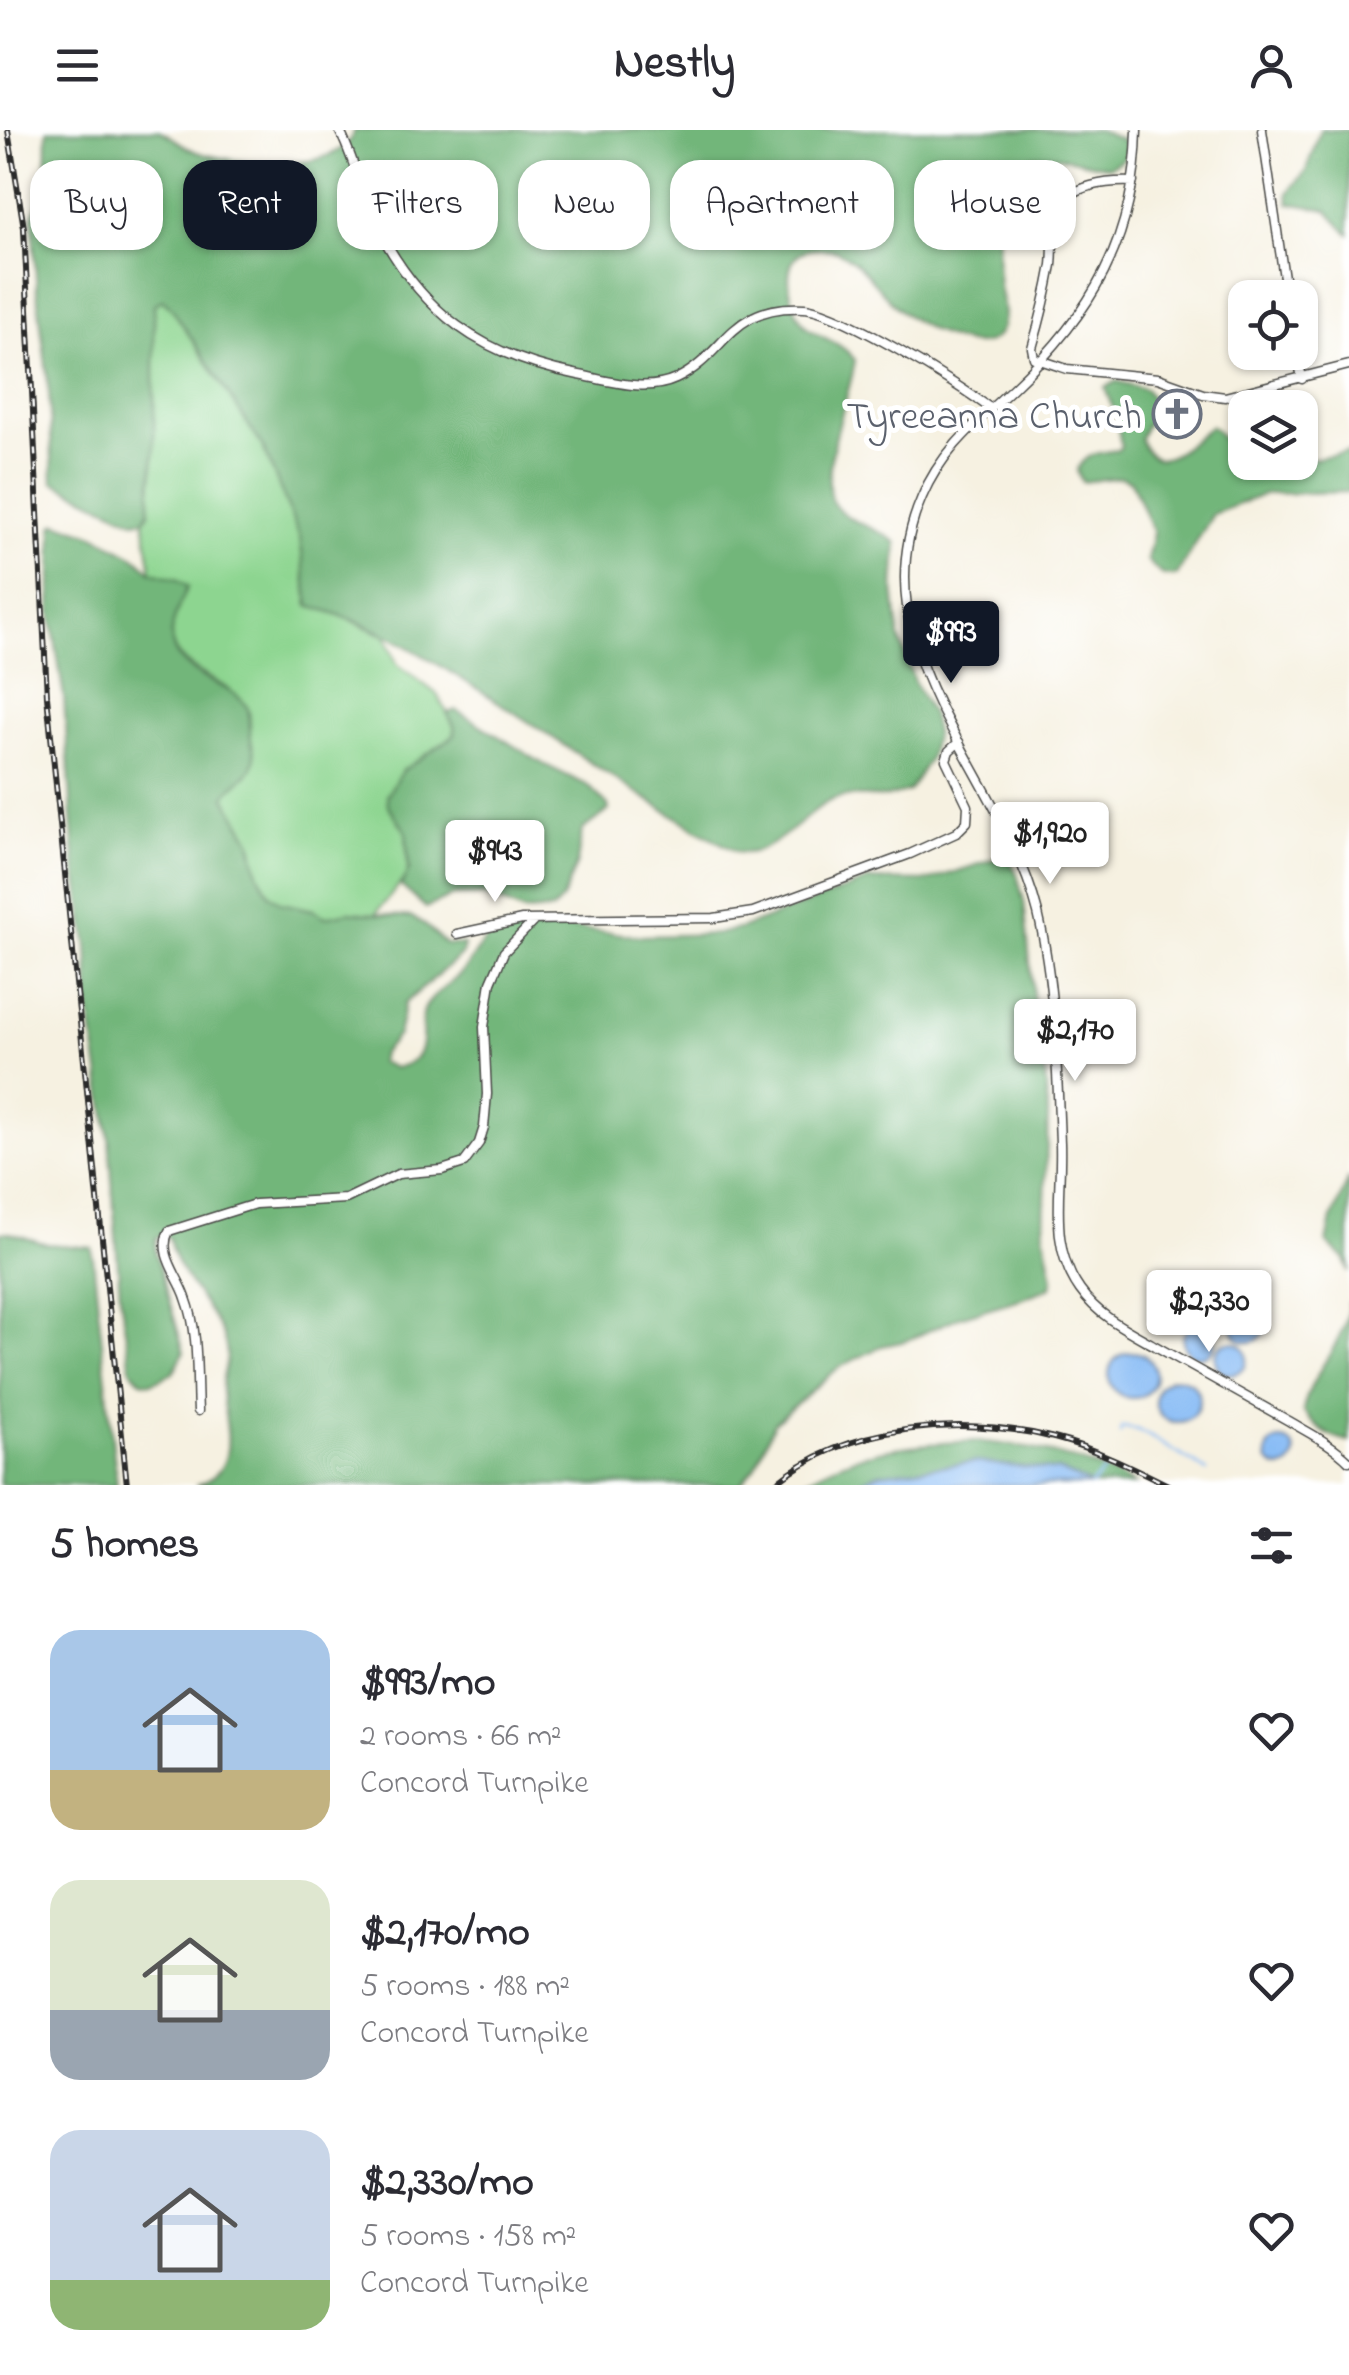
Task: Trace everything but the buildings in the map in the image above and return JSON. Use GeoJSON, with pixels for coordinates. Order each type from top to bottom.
{"type":"FeatureCollection","features":[{"type":"Feature","properties":{"kind":"street"},"geometry":{"type":"LineString","coordinates":[[339,130],[375,223],[414,283],[457,328],[508,356],[617,383],[662,384],[689,372],[742,322],[780,309],[812,309],[898,351],[991,408]]}},
{"type":"Feature","properties":{"kind":"street"},"geometry":{"type":"LineString","coordinates":[[1137,130],[1133,182],[1120,236],[1100,284],[1076,321],[1040,363],[952,447],[930,480],[914,519],[906,567],[906,610],[917,658],[1015,845],[1039,917],[1051,1006],[1060,1146],[1058,1236],[1074,1279],[1094,1306],[1124,1329],[1347,1456]]}},
{"type":"Feature","properties":{"kind":"street"},"geometry":{"type":"LineString","coordinates":[[1262,130],[1284,280]]}},
{"type":"Feature","properties":{"kind":"street"},"geometry":{"type":"LineString","coordinates":[[1133,182],[1112,181],[1084,189],[1070,195],[1057,211],[1052,264],[1032,348],[1034,358],[1067,369],[1158,378],[1214,396],[1236,396],[1349,364]]}},
{"type":"Feature","properties":{"kind":"street"},"geometry":{"type":"LineString","coordinates":[[1300,370],[1302,379]]}},
{"type":"Feature","properties":{"kind":"street"},"geometry":{"type":"LineString","coordinates":[[457,934],[510,921],[734,916],[910,854],[956,833],[967,822],[968,806],[946,760],[959,742]]}},
{"type":"Feature","properties":{"kind":"street"},"geometry":{"type":"LineString","coordinates":[[198,1410],[192,1320],[186,1296],[166,1254],[164,1239],[169,1231],[255,1204],[346,1200],[398,1174],[464,1164],[479,1143],[484,1127],[484,1027],[491,982],[504,952],[533,922]]}},
{"type":"Feature","properties":{"kind":"green space"},"geometry":{"type":"Polygon","coordinates":[[[47,130],[157,130],[197,152],[236,160],[183,160],[183,250],[317,250],[317,160],[310,160],[345,145],[355,130],[1098,130],[1123,140],[1127,149],[1125,158],[1109,167],[1050,155],[1028,160],[914,160],[914,250],[998,250],[1002,326],[988,342],[976,344],[947,337],[920,324],[892,303],[848,257],[830,250],[894,250],[894,160],[670,160],[670,250],[814,250],[805,251],[791,265],[792,299],[806,326],[855,360],[831,458],[830,495],[843,513],[897,543],[894,589],[899,637],[935,732],[929,759],[909,791],[885,797],[832,800],[783,837],[748,853],[737,852],[639,794],[418,653],[354,620],[309,606],[300,537],[263,447],[163,300],[154,304],[154,455],[149,512],[144,520],[134,521],[53,482],[49,392],[34,250],[163,250],[163,160],[46,160],[47,130]]]}},
{"type":"Feature","properties":{"kind":"green space"},"geometry":{"type":"Polygon","coordinates":[[[1320,130],[1349,130],[1349,234],[1327,210],[1289,203],[1288,193],[1306,171],[1320,130]]]}},
{"type":"Feature","properties":{"kind":"green space"},"geometry":{"type":"Polygon","coordinates":[[[163,300],[263,447],[300,537],[309,605],[386,636],[397,664],[437,694],[454,726],[455,735],[431,753],[395,816],[406,832],[408,874],[373,917],[349,912],[325,917],[313,910],[280,903],[269,894],[258,873],[251,841],[225,797],[229,788],[248,774],[250,740],[246,725],[228,690],[186,663],[173,646],[172,618],[187,587],[176,579],[152,572],[144,520],[149,512],[154,455],[154,303],[163,300]]]}},
{"type":"Feature","properties":{"kind":"green space"},"geometry":{"type":"Polygon","coordinates":[[[1117,381],[1145,389],[1159,407],[1140,438],[1155,458],[1174,454],[1211,426],[1228,452],[1228,480],[1318,480],[1318,458],[1349,452],[1349,492],[1265,494],[1213,514],[1177,575],[1164,575],[1147,560],[1153,533],[1131,481],[1121,477],[1082,482],[1077,471],[1088,457],[1121,446],[1116,416],[1105,388],[1117,381]]]}},
{"type":"Feature","properties":{"kind":"green space"},"geometry":{"type":"Polygon","coordinates":[[[56,523],[92,534],[135,557],[152,572],[188,587],[174,620],[173,645],[186,665],[235,695],[248,709],[254,762],[225,797],[251,841],[258,873],[269,894],[281,903],[313,910],[325,917],[349,912],[412,917],[445,944],[464,945],[462,954],[405,1003],[398,1035],[382,1053],[380,1062],[394,1068],[408,1063],[421,1049],[426,1006],[460,974],[495,932],[563,927],[639,936],[717,934],[869,880],[927,881],[1008,857],[1024,902],[1036,1025],[1045,1071],[1048,1117],[1044,1232],[1053,1278],[1051,1287],[959,1317],[906,1341],[882,1346],[838,1368],[774,1423],[755,1467],[739,1485],[196,1485],[220,1469],[225,1458],[227,1433],[222,1384],[226,1350],[221,1332],[184,1275],[165,1235],[156,1238],[155,1251],[184,1352],[173,1373],[151,1383],[141,1381],[131,1370],[120,1296],[109,1137],[90,1013],[88,948],[75,861],[64,698],[51,614],[56,523]]]}},
{"type":"Feature","properties":{"kind":"green space"},"geometry":{"type":"Polygon","coordinates":[[[456,710],[545,765],[587,785],[608,805],[609,810],[582,830],[577,863],[562,899],[552,910],[524,912],[484,895],[451,896],[426,908],[401,886],[409,869],[406,832],[388,805],[387,795],[402,771],[455,735],[447,713],[456,710]]]}},
{"type":"Feature","properties":{"kind":"green space"},"geometry":{"type":"Polygon","coordinates":[[[1349,1178],[1349,1273],[1345,1259],[1327,1243],[1332,1218],[1349,1178]]]}},
{"type":"Feature","properties":{"kind":"green space"},"geometry":{"type":"Polygon","coordinates":[[[0,1233],[47,1244],[92,1248],[117,1485],[0,1485],[0,1233]]]}},
{"type":"Feature","properties":{"kind":"green space"},"geometry":{"type":"Polygon","coordinates":[[[1349,1302],[1349,1442],[1323,1431],[1303,1411],[1313,1382],[1342,1332],[1349,1302]]]}},
{"type":"Feature","properties":{"kind":"green space"},"geometry":{"type":"Polygon","coordinates":[[[975,1441],[1058,1455],[1136,1485],[1092,1485],[1060,1471],[880,1473],[853,1485],[798,1485],[820,1472],[883,1450],[975,1441]]]}},
{"type":"Feature","properties":{"kind":"water"},"geometry":{"type":"Polygon","coordinates":[[[1217,1292],[1228,1297],[1233,1308],[1228,1319],[1217,1324],[1206,1319],[1201,1308],[1206,1297],[1217,1292]]]}},
{"type":"Feature","properties":{"kind":"water"},"geometry":{"type":"Polygon","coordinates":[[[1249,1310],[1260,1315],[1265,1326],[1260,1337],[1249,1342],[1238,1337],[1233,1326],[1238,1315],[1249,1310]]]}},
{"type":"Feature","properties":{"kind":"water"},"geometry":{"type":"Polygon","coordinates":[[[1199,1324],[1210,1329],[1215,1340],[1210,1351],[1199,1356],[1188,1351],[1183,1340],[1188,1329],[1199,1324]]]}},
{"type":"Feature","properties":{"kind":"water"},"geometry":{"type":"Polygon","coordinates":[[[1231,1342],[1242,1347],[1247,1358],[1242,1369],[1231,1374],[1220,1369],[1215,1358],[1220,1347],[1231,1342]]]}},
{"type":"Feature","properties":{"kind":"water"},"geometry":{"type":"Polygon","coordinates":[[[1132,1352],[1148,1359],[1155,1375],[1148,1391],[1132,1398],[1116,1391],[1109,1375],[1116,1359],[1132,1352]]]}},
{"type":"Feature","properties":{"kind":"water"},"geometry":{"type":"Polygon","coordinates":[[[1177,1378],[1193,1384],[1199,1400],[1193,1416],[1177,1422],[1161,1416],[1155,1400],[1161,1384],[1177,1378]]]}},
{"type":"Feature","properties":{"kind":"water"},"geometry":{"type":"Polygon","coordinates":[[[1281,1440],[1291,1444],[1295,1454],[1291,1464],[1281,1468],[1271,1464],[1267,1454],[1271,1444],[1281,1440]]]}},
{"type":"Feature","properties":{"kind":"water"},"geometry":{"type":"Polygon","coordinates":[[[976,1462],[1060,1471],[1092,1485],[853,1485],[880,1473],[976,1462]]]}},
{"type":"Feature","properties":{"kind":"waterway"},"geometry":{"type":"LineString","coordinates":[[1120,1433],[1122,1427],[1139,1430],[1207,1471]]}},
{"type":"Feature","properties":{"kind":"waterway"},"geometry":{"type":"LineString","coordinates":[[1091,1485],[1103,1472]]}},
{"type":"Feature","properties":{"kind":"railway"},"geometry":{"type":"LineString","coordinates":[[8,130],[24,228],[47,696],[127,1485]]}},
{"type":"Feature","properties":{"kind":"railway"},"geometry":{"type":"LineString","coordinates":[[773,1485],[836,1448],[871,1437],[945,1426],[1019,1431],[1054,1438],[1168,1485]]}},
{"type":"Feature","properties":{"kind":"place","name":"Tyreeanna Church"},"geometry":{"type":"Point","coordinates":[1177,414]}}]}
